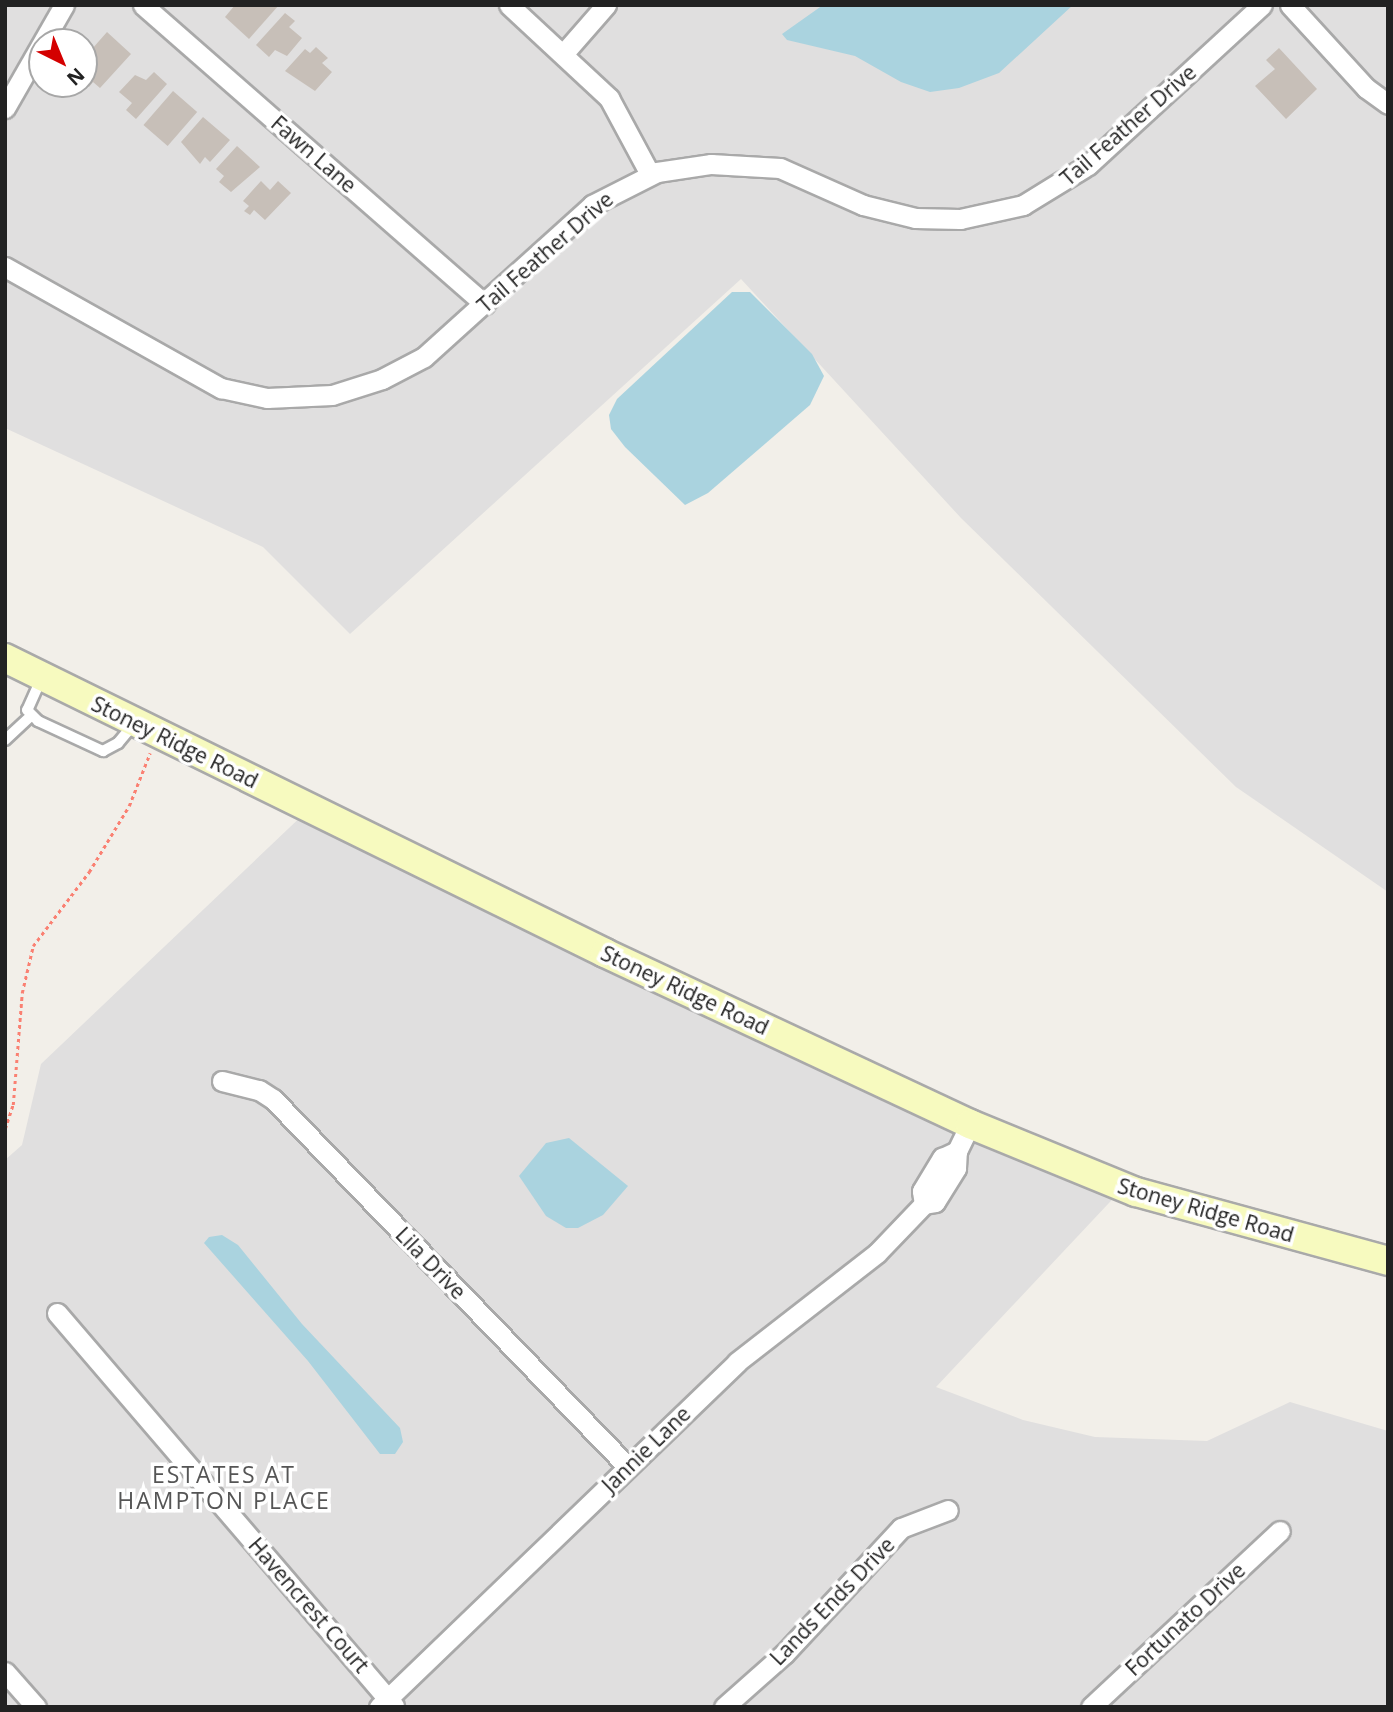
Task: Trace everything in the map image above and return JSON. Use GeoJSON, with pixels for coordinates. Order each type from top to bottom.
{"type":"FeatureCollection","features":[{"type":"Feature","properties":{"kind":"street"},"geometry":{"type":"LineString","coordinates":[[5,108],[64,5]]}},
{"type":"Feature","properties":{"kind":"street","name":"Fawn Lane"},"geometry":{"type":"LineString","coordinates":[[143,5],[484,304]]}},
{"type":"Feature","properties":{"kind":"street"},"geometry":{"type":"LineString","coordinates":[[509,5],[564,53],[617,110],[650,174]]}},
{"type":"Feature","properties":{"kind":"street"},"geometry":{"type":"LineString","coordinates":[[564,53],[606,5]]}},
{"type":"Feature","properties":{"kind":"street","name":"Tail Feather Drive"},"geometry":{"type":"LineString","coordinates":[[5,267],[198,378],[267,398],[332,395],[382,379],[434,351],[592,205],[650,174],[690,165],[762,165],[797,173],[875,210],[915,218],[960,219],[1009,209],[1049,192],[1088,165],[1262,5]]}},
{"type":"Feature","properties":{"kind":"street"},"geometry":{"type":"LineString","coordinates":[[1290,5],[1366,88],[1388,104]]}},
{"type":"Feature","properties":{"kind":"street","name":"Stoney Ridge Road"},"geometry":{"type":"LineString","coordinates":[[5,659],[605,953],[970,1124],[1136,1192],[1388,1261]]}},
{"type":"Feature","properties":{"kind":"street","name":"Lila Drive"},"geometry":{"type":"LineString","coordinates":[[222,1081],[259,1090],[273,1099],[627,1466]]}},
{"type":"Feature","properties":{"kind":"street","name":"Jannie Lane"},"geometry":{"type":"LineString","coordinates":[[388,1704],[627,1466],[737,1362],[891,1241],[924,1203],[922,1191],[942,1158],[957,1151],[970,1124]]}},
{"type":"Feature","properties":{"kind":"street","name":"Havencrest Court"},"geometry":{"type":"LineString","coordinates":[[57,1313],[388,1704]]}},
{"type":"Feature","properties":{"kind":"street","name":"Lands Ends Drive"},"geometry":{"type":"LineString","coordinates":[[724,1707],[784,1654],[901,1528],[948,1510]]}},
{"type":"Feature","properties":{"kind":"street","name":"Fortunato Drive"},"geometry":{"type":"LineString","coordinates":[[1091,1707],[1280,1531]]}},
{"type":"Feature","properties":{"kind":"street"},"geometry":{"type":"LineString","coordinates":[[5,1672],[36,1707]]}},
{"type":"Feature","properties":{"kind":"lane"},"geometry":{"type":"LineString","coordinates":[[42,677],[27,710],[30,716],[103,751],[145,728]]}},
{"type":"Feature","properties":{"kind":"lane"},"geometry":{"type":"LineString","coordinates":[[5,740],[30,716]]}},
{"type":"Feature","properties":{"kind":"path"},"geometry":{"type":"LineString","coordinates":[[5,1129],[13,1105],[22,992],[33,946],[89,872],[129,806],[146,767],[145,728]]}},
{"type":"Feature","properties":{"kind":"shaded area"},"geometry":{"type":"Polygon","coordinates":[[[5,5],[1388,5],[1388,892],[1236,787],[961,518],[741,279],[350,634],[263,547],[5,428],[5,5]]]}},
{"type":"Feature","properties":{"kind":"shaded area","name":"ESTATES AT HAMPTON PLACE"},"geometry":{"type":"Polygon","coordinates":[[[309,809],[1124,1187],[936,1387],[1023,1420],[1095,1437],[1207,1441],[1290,1402],[1388,1431],[1388,1707],[5,1707],[5,1160],[22,1145],[41,1064],[309,809]]]}},
{"type":"Feature","properties":{"kind":"water"},"geometry":{"type":"Polygon","coordinates":[[[823,5],[1073,5],[999,73],[959,88],[930,92],[901,82],[855,56],[787,40],[782,34],[823,5]]]}},
{"type":"Feature","properties":{"kind":"water"},"geometry":{"type":"Polygon","coordinates":[[[732,292],[750,292],[812,354],[824,376],[810,405],[708,493],[685,505],[625,447],[611,429],[609,415],[617,399],[732,292]]]}},
{"type":"Feature","properties":{"kind":"water"},"geometry":{"type":"Polygon","coordinates":[[[569,1138],[628,1186],[603,1215],[578,1228],[566,1228],[546,1216],[519,1176],[546,1143],[569,1138]]]}},
{"type":"Feature","properties":{"kind":"water"},"geometry":{"type":"Polygon","coordinates":[[[222,1235],[238,1245],[302,1324],[400,1428],[403,1442],[395,1454],[380,1454],[308,1361],[204,1243],[209,1237],[222,1235]]]}},
{"type":"Feature","properties":{"kind":"building"},"geometry":{"type":"Polygon","coordinates":[[[235,5],[279,5],[249,39],[225,17],[235,5]]]}},
{"type":"Feature","properties":{"kind":"building"},"geometry":{"type":"Polygon","coordinates":[[[285,13],[295,21],[289,27],[302,38],[287,56],[275,50],[269,57],[256,45],[285,13]]]}},
{"type":"Feature","properties":{"kind":"building"},"geometry":{"type":"Polygon","coordinates":[[[107,32],[131,54],[100,88],[98,86],[98,42],[107,32]]]}},
{"type":"Feature","properties":{"kind":"building"},"geometry":{"type":"Polygon","coordinates":[[[316,47],[328,58],[322,63],[332,72],[315,91],[285,71],[305,49],[310,53],[316,47]]]}},
{"type":"Feature","properties":{"kind":"building"},"geometry":{"type":"Polygon","coordinates":[[[1279,48],[1317,89],[1286,119],[1255,86],[1275,69],[1266,60],[1279,48]]]}},
{"type":"Feature","properties":{"kind":"building"},"geometry":{"type":"Polygon","coordinates":[[[154,72],[167,84],[136,119],[126,110],[132,103],[119,92],[135,75],[146,80],[154,72]]]}},
{"type":"Feature","properties":{"kind":"building"},"geometry":{"type":"Polygon","coordinates":[[[173,91],[197,112],[168,146],[143,125],[173,91]]]}},
{"type":"Feature","properties":{"kind":"building"},"geometry":{"type":"Polygon","coordinates":[[[203,117],[230,140],[210,162],[205,157],[200,164],[181,142],[203,117]]]}},
{"type":"Feature","properties":{"kind":"building"},"geometry":{"type":"Polygon","coordinates":[[[237,146],[260,167],[231,192],[219,182],[224,176],[216,169],[237,146]]]}},
{"type":"Feature","properties":{"kind":"building"},"geometry":{"type":"Polygon","coordinates":[[[261,181],[270,190],[278,181],[291,193],[265,220],[254,210],[250,215],[244,211],[249,206],[243,201],[261,181]]]}},
{"type":"Feature","properties":{"kind":"district","name":"ESTATES AT HAMPTON PLACE"},"geometry":{"type":"Point","coordinates":[224,1487]}}]}
